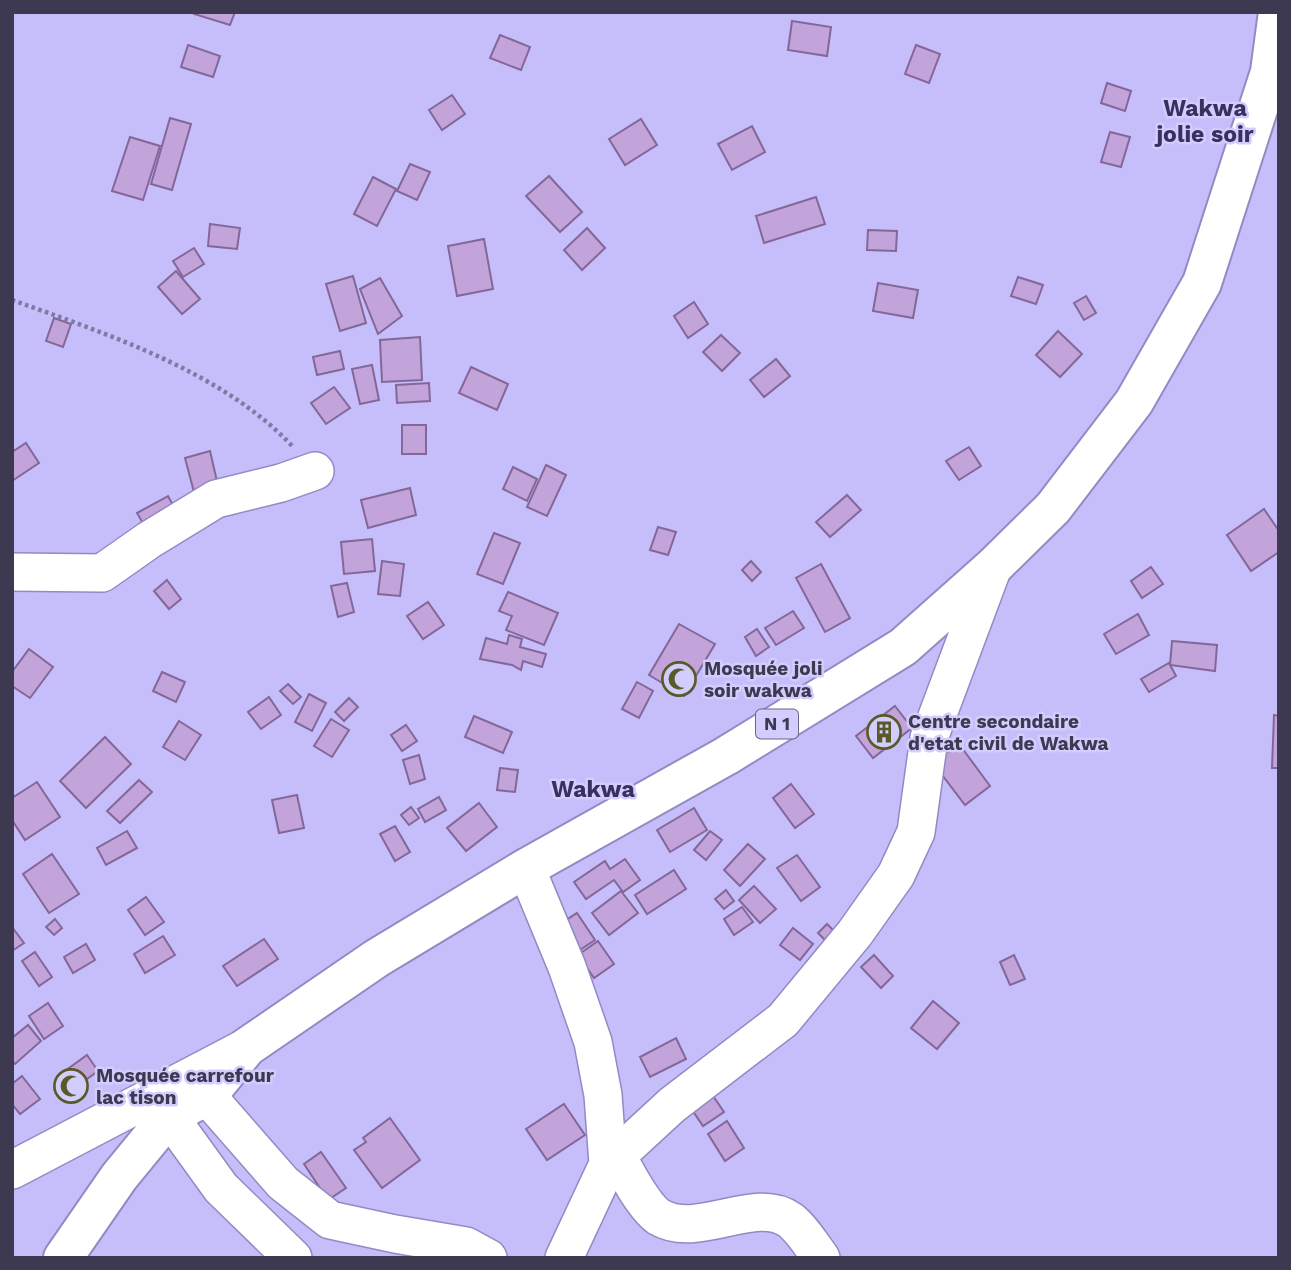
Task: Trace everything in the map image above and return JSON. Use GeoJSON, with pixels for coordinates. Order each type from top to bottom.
{"type":"FeatureCollection","features":[{"type":"Feature","properties":{"kind":"highway","name":"N 1"},"geometry":{"type":"LineString","coordinates":[[63,1258],[120,1177],[169,1116],[207,1096],[247,1047],[376,958],[526,868],[726,756],[903,647],[993,567],[1053,508],[1134,402],[1202,283],[1270,72],[1278,12]]}},
{"type":"Feature","properties":{"kind":"street"},"geometry":{"type":"LineString","coordinates":[[12,572],[102,573],[216,499],[281,483],[315,471]]}},
{"type":"Feature","properties":{"kind":"street"},"geometry":{"type":"LineString","coordinates":[[564,1258],[612,1159],[671,1105],[783,1020],[855,933],[896,875],[916,832],[929,738],[993,567]]}},
{"type":"Feature","properties":{"kind":"street"},"geometry":{"type":"LineString","coordinates":[[526,868],[567,967],[593,1042],[612,1159],[658,1216],[678,1222],[708,1223],[764,1212],[789,1219],[821,1258]]}},
{"type":"Feature","properties":{"kind":"street"},"geometry":{"type":"LineString","coordinates":[[12,1170],[247,1047]]}},
{"type":"Feature","properties":{"kind":"street"},"geometry":{"type":"LineString","coordinates":[[603,1095],[623,1104],[648,1108],[671,1105]]}},
{"type":"Feature","properties":{"kind":"street"},"geometry":{"type":"LineString","coordinates":[[207,1096],[283,1183],[330,1220],[466,1246],[488,1258]]}},
{"type":"Feature","properties":{"kind":"street"},"geometry":{"type":"LineString","coordinates":[[169,1116],[221,1188],[293,1258]]}},
{"type":"Feature","properties":{"kind":"path"},"geometry":{"type":"LineString","coordinates":[[12,300],[79,324],[160,358],[217,387],[267,420],[315,471]]}},
{"type":"Feature","properties":{"kind":"building"},"geometry":{"type":"Polygon","coordinates":[[[235,12],[230,25],[194,14],[235,12]]]}},
{"type":"Feature","properties":{"kind":"building"},"geometry":{"type":"Polygon","coordinates":[[[792,21],[831,27],[827,56],[788,50],[792,21]]]}},
{"type":"Feature","properties":{"kind":"building"},"geometry":{"type":"Polygon","coordinates":[[[500,35],[530,47],[521,70],[490,58],[500,35]]]}},
{"type":"Feature","properties":{"kind":"building"},"geometry":{"type":"Polygon","coordinates":[[[188,45],[220,56],[213,77],[181,67],[188,45]]]}},
{"type":"Feature","properties":{"kind":"building"},"geometry":{"type":"Polygon","coordinates":[[[916,45],[940,54],[929,83],[905,74],[916,45]]]}},
{"type":"Feature","properties":{"kind":"building"},"geometry":{"type":"Polygon","coordinates":[[[1107,83],[1131,91],[1125,111],[1101,103],[1107,83]]]}},
{"type":"Feature","properties":{"kind":"building"},"geometry":{"type":"Polygon","coordinates":[[[452,95],[465,114],[442,130],[429,110],[452,95]]]}},
{"type":"Feature","properties":{"kind":"building"},"geometry":{"type":"Polygon","coordinates":[[[170,118],[191,124],[172,190],[151,184],[170,118]]]}},
{"type":"Feature","properties":{"kind":"building"},"geometry":{"type":"Polygon","coordinates":[[[641,119],[657,145],[625,165],[609,139],[641,119]]]}},
{"type":"Feature","properties":{"kind":"building"},"geometry":{"type":"Polygon","coordinates":[[[752,126],[765,152],[732,170],[718,144],[752,126]]]}},
{"type":"Feature","properties":{"kind":"building"},"geometry":{"type":"Polygon","coordinates":[[[1110,132],[1130,137],[1121,167],[1101,162],[1110,132]]]}},
{"type":"Feature","properties":{"kind":"building"},"geometry":{"type":"Polygon","coordinates":[[[130,137],[160,146],[143,200],[112,191],[130,137]]]}},
{"type":"Feature","properties":{"kind":"building"},"geometry":{"type":"Polygon","coordinates":[[[410,164],[430,172],[417,200],[397,191],[410,164]]]}},
{"type":"Feature","properties":{"kind":"building"},"geometry":{"type":"Polygon","coordinates":[[[549,176],[582,212],[560,232],[526,196],[549,176]]]}},
{"type":"Feature","properties":{"kind":"building"},"geometry":{"type":"Polygon","coordinates":[[[373,177],[396,189],[377,226],[354,214],[373,177]]]}},
{"type":"Feature","properties":{"kind":"building"},"geometry":{"type":"Polygon","coordinates":[[[816,197],[825,224],[764,243],[756,216],[816,197]]]}},
{"type":"Feature","properties":{"kind":"building"},"geometry":{"type":"Polygon","coordinates":[[[210,224],[240,228],[237,249],[208,246],[210,224]]]}},
{"type":"Feature","properties":{"kind":"building"},"geometry":{"type":"Polygon","coordinates":[[[587,228],[605,248],[582,270],[564,250],[587,228]]]}},
{"type":"Feature","properties":{"kind":"building"},"geometry":{"type":"Polygon","coordinates":[[[868,230],[897,231],[896,251],[867,250],[868,230]]]}},
{"type":"Feature","properties":{"kind":"building"},"geometry":{"type":"Polygon","coordinates":[[[484,239],[493,289],[457,296],[448,246],[484,239]]]}},
{"type":"Feature","properties":{"kind":"building"},"geometry":{"type":"Polygon","coordinates":[[[194,248],[204,264],[183,277],[173,261],[194,248]]]}},
{"type":"Feature","properties":{"kind":"building"},"geometry":{"type":"Polygon","coordinates":[[[176,271],[200,299],[182,314],[158,287],[176,271]]]}},
{"type":"Feature","properties":{"kind":"building"},"geometry":{"type":"Polygon","coordinates":[[[353,276],[366,323],[340,331],[326,284],[353,276]]]}},
{"type":"Feature","properties":{"kind":"building"},"geometry":{"type":"Polygon","coordinates":[[[1018,277],[1043,285],[1036,304],[1011,296],[1018,277]]]}},
{"type":"Feature","properties":{"kind":"building"},"geometry":{"type":"Polygon","coordinates":[[[380,278],[402,316],[378,334],[360,289],[380,278]]]}},
{"type":"Feature","properties":{"kind":"building"},"geometry":{"type":"Polygon","coordinates":[[[878,283],[918,290],[913,318],[873,311],[878,283]]]}},
{"type":"Feature","properties":{"kind":"building"},"geometry":{"type":"Polygon","coordinates":[[[1086,296],[1096,313],[1084,320],[1074,303],[1086,296]]]}},
{"type":"Feature","properties":{"kind":"building"},"geometry":{"type":"Polygon","coordinates":[[[694,302],[708,324],[688,338],[674,316],[694,302]]]}},
{"type":"Feature","properties":{"kind":"building"},"geometry":{"type":"Polygon","coordinates":[[[54,318],[71,324],[63,347],[46,341],[54,318]]]}},
{"type":"Feature","properties":{"kind":"building"},"geometry":{"type":"Polygon","coordinates":[[[1058,331],[1082,354],[1060,377],[1036,355],[1058,331]]]}},
{"type":"Feature","properties":{"kind":"building"},"geometry":{"type":"Polygon","coordinates":[[[721,335],[740,353],[722,371],[703,352],[721,335]]]}},
{"type":"Feature","properties":{"kind":"building"},"geometry":{"type":"Polygon","coordinates":[[[420,337],[422,380],[382,382],[380,340],[420,337]]]}},
{"type":"Feature","properties":{"kind":"building"},"geometry":{"type":"Polygon","coordinates":[[[340,351],[344,369],[317,375],[313,357],[340,351]]]}},
{"type":"Feature","properties":{"kind":"building"},"geometry":{"type":"Polygon","coordinates":[[[776,359],[790,376],[764,397],[750,380],[776,359]]]}},
{"type":"Feature","properties":{"kind":"building"},"geometry":{"type":"Polygon","coordinates":[[[372,365],[379,400],[360,404],[352,369],[372,365]]]}},
{"type":"Feature","properties":{"kind":"building"},"geometry":{"type":"Polygon","coordinates":[[[471,367],[508,384],[497,410],[459,393],[471,367]]]}},
{"type":"Feature","properties":{"kind":"building"},"geometry":{"type":"Polygon","coordinates":[[[429,383],[430,401],[397,403],[396,385],[429,383]]]}},
{"type":"Feature","properties":{"kind":"building"},"geometry":{"type":"Polygon","coordinates":[[[334,387],[350,408],[326,424],[311,403],[334,387]]]}},
{"type":"Feature","properties":{"kind":"building"},"geometry":{"type":"Polygon","coordinates":[[[402,425],[426,425],[426,454],[402,454],[402,425]]]}},
{"type":"Feature","properties":{"kind":"building"},"geometry":{"type":"Polygon","coordinates":[[[26,443],[39,463],[12,481],[12,452],[26,443]]]}},
{"type":"Feature","properties":{"kind":"building"},"geometry":{"type":"Polygon","coordinates":[[[969,447],[981,466],[959,480],[946,461],[969,447]]]}},
{"type":"Feature","properties":{"kind":"building"},"geometry":{"type":"Polygon","coordinates":[[[210,451],[219,490],[195,496],[185,458],[210,451]]]}},
{"type":"Feature","properties":{"kind":"building"},"geometry":{"type":"Polygon","coordinates":[[[546,465],[566,475],[547,516],[527,507],[546,465]]]}},
{"type":"Feature","properties":{"kind":"building"},"geometry":{"type":"Polygon","coordinates":[[[513,467],[537,479],[527,501],[503,489],[513,467]]]}},
{"type":"Feature","properties":{"kind":"building"},"geometry":{"type":"Polygon","coordinates":[[[410,488],[416,515],[368,528],[361,500],[410,488]]]}},
{"type":"Feature","properties":{"kind":"building"},"geometry":{"type":"Polygon","coordinates":[[[847,495],[861,510],[830,537],[816,522],[847,495]]]}},
{"type":"Feature","properties":{"kind":"building"},"geometry":{"type":"Polygon","coordinates":[[[168,496],[176,511],[145,527],[137,513],[168,496]]]}},
{"type":"Feature","properties":{"kind":"building"},"geometry":{"type":"Polygon","coordinates":[[[1264,509],[1279,531],[1279,552],[1251,571],[1227,535],[1264,509]]]}},
{"type":"Feature","properties":{"kind":"building"},"geometry":{"type":"Polygon","coordinates":[[[658,527],[676,532],[668,555],[650,550],[658,527]]]}},
{"type":"Feature","properties":{"kind":"building"},"geometry":{"type":"Polygon","coordinates":[[[494,533],[520,543],[503,584],[477,574],[494,533]]]}},
{"type":"Feature","properties":{"kind":"building"},"geometry":{"type":"Polygon","coordinates":[[[372,539],[375,571],[344,574],[341,542],[372,539]]]}},
{"type":"Feature","properties":{"kind":"building"},"geometry":{"type":"Polygon","coordinates":[[[382,561],[404,564],[400,596],[378,594],[382,561]]]}},
{"type":"Feature","properties":{"kind":"building"},"geometry":{"type":"Polygon","coordinates":[[[751,561],[761,572],[752,581],[742,570],[751,561]]]}},
{"type":"Feature","properties":{"kind":"building"},"geometry":{"type":"Polygon","coordinates":[[[821,564],[850,618],[825,632],[796,578],[821,564]]]}},
{"type":"Feature","properties":{"kind":"building"},"geometry":{"type":"Polygon","coordinates":[[[1151,567],[1163,584],[1142,598],[1131,581],[1151,567]]]}},
{"type":"Feature","properties":{"kind":"building"},"geometry":{"type":"Polygon","coordinates":[[[167,580],[181,599],[169,609],[154,591],[167,580]]]}},
{"type":"Feature","properties":{"kind":"building"},"geometry":{"type":"Polygon","coordinates":[[[347,583],[354,612],[338,617],[331,586],[347,583]]]}},
{"type":"Feature","properties":{"kind":"building"},"geometry":{"type":"Polygon","coordinates":[[[508,592],[558,613],[544,645],[506,630],[512,616],[499,611],[508,592]]]}},
{"type":"Feature","properties":{"kind":"building"},"geometry":{"type":"Polygon","coordinates":[[[428,602],[444,625],[423,639],[407,616],[428,602]]]}},
{"type":"Feature","properties":{"kind":"building"},"geometry":{"type":"Polygon","coordinates":[[[793,611],[804,628],[776,645],[765,628],[793,611]]]}},
{"type":"Feature","properties":{"kind":"building"},"geometry":{"type":"Polygon","coordinates":[[[1138,614],[1149,635],[1116,654],[1104,634],[1138,614]]]}},
{"type":"Feature","properties":{"kind":"building"},"geometry":{"type":"Polygon","coordinates":[[[679,624],[715,644],[684,696],[649,675],[679,624]]]}},
{"type":"Feature","properties":{"kind":"building"},"geometry":{"type":"Polygon","coordinates":[[[757,629],[769,647],[756,656],[745,637],[757,629]]]}},
{"type":"Feature","properties":{"kind":"building"},"geometry":{"type":"Polygon","coordinates":[[[509,635],[522,639],[520,647],[546,654],[542,667],[523,661],[521,670],[512,665],[480,659],[486,638],[507,644],[509,635]]]}},
{"type":"Feature","properties":{"kind":"building"},"geometry":{"type":"Polygon","coordinates":[[[1172,641],[1217,645],[1215,671],[1170,665],[1172,641]]]}},
{"type":"Feature","properties":{"kind":"building"},"geometry":{"type":"Polygon","coordinates":[[[29,649],[53,667],[30,698],[12,686],[12,672],[29,649]]]}},
{"type":"Feature","properties":{"kind":"building"},"geometry":{"type":"Polygon","coordinates":[[[1169,663],[1176,676],[1149,692],[1141,679],[1169,663]]]}},
{"type":"Feature","properties":{"kind":"building"},"geometry":{"type":"Polygon","coordinates":[[[162,672],[185,682],[176,702],[153,691],[162,672]]]}},
{"type":"Feature","properties":{"kind":"building"},"geometry":{"type":"Polygon","coordinates":[[[637,682],[653,691],[639,718],[622,709],[637,682]]]}},
{"type":"Feature","properties":{"kind":"building"},"geometry":{"type":"Polygon","coordinates":[[[288,684],[301,697],[293,704],[280,691],[288,684]]]}},
{"type":"Feature","properties":{"kind":"building"},"geometry":{"type":"Polygon","coordinates":[[[309,694],[326,703],[312,731],[295,722],[309,694]]]}},
{"type":"Feature","properties":{"kind":"building"},"geometry":{"type":"Polygon","coordinates":[[[269,697],[281,715],[261,729],[248,712],[269,697]]]}},
{"type":"Feature","properties":{"kind":"building"},"geometry":{"type":"Polygon","coordinates":[[[349,698],[358,707],[344,721],[335,712],[349,698]]]}},
{"type":"Feature","properties":{"kind":"building","name":"Centre secondaire d'etat civil de Wakwa"},"geometry":{"type":"Polygon","coordinates":[[[895,706],[912,728],[873,758],[856,736],[895,706]]]}},
{"type":"Feature","properties":{"kind":"building"},"geometry":{"type":"Polygon","coordinates":[[[1274,715],[1279,716],[1279,768],[1272,768],[1274,715]]]}},
{"type":"Feature","properties":{"kind":"building"},"geometry":{"type":"Polygon","coordinates":[[[474,716],[512,732],[503,753],[465,737],[474,716]]]}},
{"type":"Feature","properties":{"kind":"building"},"geometry":{"type":"Polygon","coordinates":[[[331,719],[349,730],[332,757],[314,746],[331,719]]]}},
{"type":"Feature","properties":{"kind":"building"},"geometry":{"type":"Polygon","coordinates":[[[179,721],[201,735],[185,760],[163,747],[179,721]]]}},
{"type":"Feature","properties":{"kind":"building"},"geometry":{"type":"Polygon","coordinates":[[[406,725],[417,741],[402,751],[391,735],[406,725]]]}},
{"type":"Feature","properties":{"kind":"building"},"geometry":{"type":"Polygon","coordinates":[[[105,737],[131,764],[86,808],[60,781],[105,737]]]}},
{"type":"Feature","properties":{"kind":"building"},"geometry":{"type":"Polygon","coordinates":[[[959,744],[990,786],[965,805],[933,763],[959,744]]]}},
{"type":"Feature","properties":{"kind":"building"},"geometry":{"type":"Polygon","coordinates":[[[419,755],[425,779],[410,784],[403,760],[419,755]]]}},
{"type":"Feature","properties":{"kind":"building"},"geometry":{"type":"Polygon","coordinates":[[[500,768],[518,770],[515,792],[497,790],[500,768]]]}},
{"type":"Feature","properties":{"kind":"building"},"geometry":{"type":"Polygon","coordinates":[[[139,780],[152,792],[120,823],[107,811],[139,780]]]}},
{"type":"Feature","properties":{"kind":"building"},"geometry":{"type":"Polygon","coordinates":[[[37,782],[60,817],[25,840],[12,820],[12,798],[37,782]]]}},
{"type":"Feature","properties":{"kind":"building"},"geometry":{"type":"Polygon","coordinates":[[[791,784],[814,814],[795,828],[773,798],[791,784]]]}},
{"type":"Feature","properties":{"kind":"building"},"geometry":{"type":"Polygon","coordinates":[[[297,795],[304,828],[279,833],[272,800],[297,795]]]}},
{"type":"Feature","properties":{"kind":"building"},"geometry":{"type":"Polygon","coordinates":[[[439,797],[446,810],[425,822],[418,809],[439,797]]]}},
{"type":"Feature","properties":{"kind":"building"},"geometry":{"type":"Polygon","coordinates":[[[479,803],[497,827],[466,851],[447,828],[479,803]]]}},
{"type":"Feature","properties":{"kind":"building"},"geometry":{"type":"Polygon","coordinates":[[[411,807],[419,818],[409,825],[401,815],[411,807]]]}},
{"type":"Feature","properties":{"kind":"building"},"geometry":{"type":"Polygon","coordinates":[[[694,808],[707,830],[670,852],[657,830],[694,808]]]}},
{"type":"Feature","properties":{"kind":"building"},"geometry":{"type":"Polygon","coordinates":[[[395,826],[410,852],[395,861],[380,834],[395,826]]]}},
{"type":"Feature","properties":{"kind":"building"},"geometry":{"type":"Polygon","coordinates":[[[127,831],[137,848],[106,865],[97,848],[127,831]]]}},
{"type":"Feature","properties":{"kind":"building"},"geometry":{"type":"Polygon","coordinates":[[[710,831],[722,840],[706,860],[694,850],[710,831]]]}},
{"type":"Feature","properties":{"kind":"building"},"geometry":{"type":"Polygon","coordinates":[[[748,844],[765,859],[740,886],[724,870],[748,844]]]}},
{"type":"Feature","properties":{"kind":"building"},"geometry":{"type":"Polygon","coordinates":[[[52,854],[79,894],[49,913],[23,874],[52,854]]]}},
{"type":"Feature","properties":{"kind":"building"},"geometry":{"type":"Polygon","coordinates":[[[797,855],[820,887],[801,901],[777,868],[797,855]]]}},
{"type":"Feature","properties":{"kind":"building"},"geometry":{"type":"Polygon","coordinates":[[[625,859],[640,880],[623,892],[614,880],[586,899],[574,882],[605,861],[610,869],[625,859]]]}},
{"type":"Feature","properties":{"kind":"building"},"geometry":{"type":"Polygon","coordinates":[[[674,870],[686,889],[647,914],[635,895],[674,870]]]}},
{"type":"Feature","properties":{"kind":"building"},"geometry":{"type":"Polygon","coordinates":[[[754,886],[776,909],[760,923],[739,900],[754,886]]]}},
{"type":"Feature","properties":{"kind":"building"},"geometry":{"type":"Polygon","coordinates":[[[726,890],[734,901],[724,909],[715,899],[726,890]]]}},
{"type":"Feature","properties":{"kind":"building"},"geometry":{"type":"Polygon","coordinates":[[[621,891],[638,913],[609,935],[592,913],[621,891]]]}},
{"type":"Feature","properties":{"kind":"building"},"geometry":{"type":"Polygon","coordinates":[[[146,897],[164,922],[145,935],[128,910],[146,897]]]}},
{"type":"Feature","properties":{"kind":"building"},"geometry":{"type":"Polygon","coordinates":[[[742,907],[753,922],[734,935],[724,919],[742,907]]]}},
{"type":"Feature","properties":{"kind":"building"},"geometry":{"type":"Polygon","coordinates":[[[577,913],[595,940],[572,955],[554,928],[577,913]]]}},
{"type":"Feature","properties":{"kind":"building"},"geometry":{"type":"Polygon","coordinates":[[[55,919],[62,928],[54,935],[46,927],[55,919]]]}},
{"type":"Feature","properties":{"kind":"building"},"geometry":{"type":"Polygon","coordinates":[[[827,924],[836,933],[827,942],[818,933],[827,924]]]}},
{"type":"Feature","properties":{"kind":"building"},"geometry":{"type":"Polygon","coordinates":[[[12,927],[24,943],[12,951],[12,927]]]}},
{"type":"Feature","properties":{"kind":"building"},"geometry":{"type":"Polygon","coordinates":[[[793,928],[813,944],[800,960],[780,945],[793,928]]]}},
{"type":"Feature","properties":{"kind":"building"},"geometry":{"type":"Polygon","coordinates":[[[163,936],[175,955],[145,973],[134,954],[163,936]]]}},
{"type":"Feature","properties":{"kind":"building"},"geometry":{"type":"Polygon","coordinates":[[[264,939],[278,959],[237,986],[223,966],[264,939]]]}},
{"type":"Feature","properties":{"kind":"building"},"geometry":{"type":"Polygon","coordinates":[[[598,941],[614,964],[594,978],[578,955],[598,941]]]}},
{"type":"Feature","properties":{"kind":"building"},"geometry":{"type":"Polygon","coordinates":[[[86,944],[95,960],[73,973],[64,957],[86,944]]]}},
{"type":"Feature","properties":{"kind":"building"},"geometry":{"type":"Polygon","coordinates":[[[35,952],[52,977],[39,986],[22,961],[35,952]]]}},
{"type":"Feature","properties":{"kind":"building"},"geometry":{"type":"Polygon","coordinates":[[[874,955],[893,976],[881,988],[861,967],[874,955]]]}},
{"type":"Feature","properties":{"kind":"building"},"geometry":{"type":"Polygon","coordinates":[[[1014,955],[1025,979],[1010,985],[1000,962],[1014,955]]]}},
{"type":"Feature","properties":{"kind":"building"},"geometry":{"type":"Polygon","coordinates":[[[933,1001],[959,1023],[937,1049],[911,1028],[933,1001]]]}},
{"type":"Feature","properties":{"kind":"building"},"geometry":{"type":"Polygon","coordinates":[[[48,1003],[63,1026],[44,1039],[29,1016],[48,1003]]]}},
{"type":"Feature","properties":{"kind":"building"},"geometry":{"type":"Polygon","coordinates":[[[28,1025],[41,1041],[15,1064],[12,1061],[12,1038],[28,1025]]]}},
{"type":"Feature","properties":{"kind":"building"},"geometry":{"type":"Polygon","coordinates":[[[676,1038],[686,1059],[650,1077],[640,1057],[676,1038]]]}},
{"type":"Feature","properties":{"kind":"building"},"geometry":{"type":"Polygon","coordinates":[[[87,1055],[98,1071],[69,1092],[58,1076],[87,1055]]]}},
{"type":"Feature","properties":{"kind":"building"},"geometry":{"type":"Polygon","coordinates":[[[22,1076],[40,1099],[20,1114],[12,1104],[12,1084],[22,1076]]]}},
{"type":"Feature","properties":{"kind":"building"},"geometry":{"type":"Polygon","coordinates":[[[707,1087],[724,1112],[703,1126],[686,1101],[707,1087]]]}},
{"type":"Feature","properties":{"kind":"building"},"geometry":{"type":"Polygon","coordinates":[[[564,1104],[585,1135],[547,1160],[526,1129],[564,1104]]]}},
{"type":"Feature","properties":{"kind":"building"},"geometry":{"type":"Polygon","coordinates":[[[390,1118],[420,1160],[382,1188],[354,1150],[366,1142],[363,1138],[390,1118]]]}},
{"type":"Feature","properties":{"kind":"building"},"geometry":{"type":"Polygon","coordinates":[[[727,1121],[744,1148],[725,1161],[708,1134],[727,1121]]]}},
{"type":"Feature","properties":{"kind":"building"},"geometry":{"type":"Polygon","coordinates":[[[321,1152],[346,1188],[328,1200],[304,1164],[321,1152]]]}},
{"type":"Feature","properties":{"kind":"place","name":"Mosquée joli soir wakwa"},"geometry":{"type":"Point","coordinates":[679,679]}},
{"type":"Feature","properties":{"kind":"place","name":"Centre secondaire d'etat civil de Wakwa"},"geometry":{"type":"Point","coordinates":[884,732]}},
{"type":"Feature","properties":{"kind":"place","name":"Mosquée carrefour lac tison"},"geometry":{"type":"Point","coordinates":[71,1086]}},
{"type":"Feature","properties":{"kind":"district","name":"Wakwa jolie soir"},"geometry":{"type":"Point","coordinates":[1205,121]}},
{"type":"Feature","properties":{"kind":"district","name":"Wakwa"},"geometry":{"type":"Point","coordinates":[593,789]}}]}
